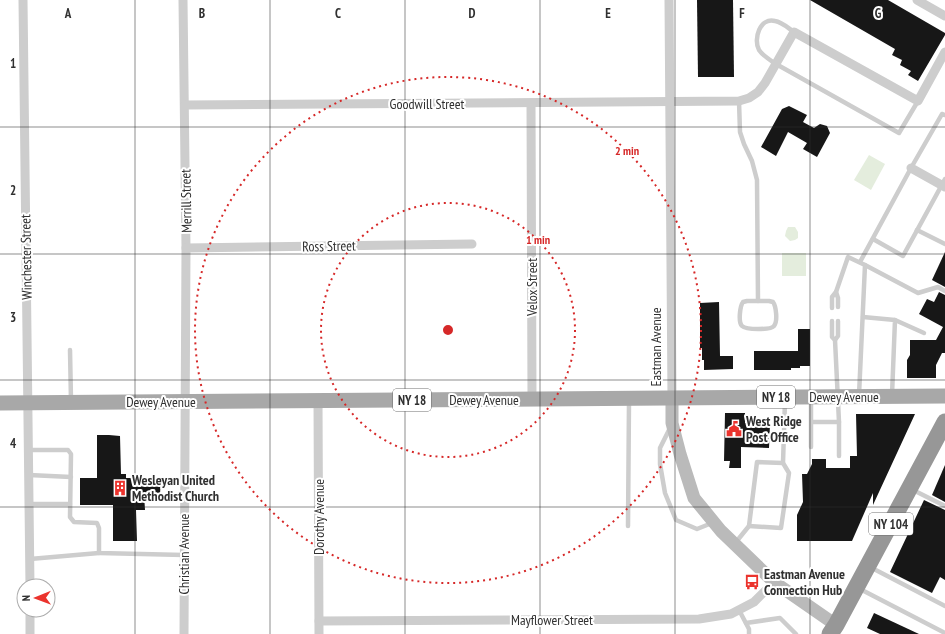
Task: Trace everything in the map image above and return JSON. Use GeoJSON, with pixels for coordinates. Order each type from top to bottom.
{"type":"FeatureCollection","features":[{"type":"Feature","properties":{"kind":"highway","name":"NY 104"},"geometry":{"type":"LineString","coordinates":[[833,631],[945,422]]}},
{"type":"Feature","properties":{"kind":"main road","name":"Dewey Avenue"},"geometry":{"type":"LineString","coordinates":[[0,403],[945,396]]}},
{"type":"Feature","properties":{"kind":"street","name":"Winchester Street"},"geometry":{"type":"LineString","coordinates":[[23,0],[30,578]]}},
{"type":"Feature","properties":{"kind":"street","name":"Merrill Street"},"geometry":{"type":"LineString","coordinates":[[183,0],[186,248],[185,402]]}},
{"type":"Feature","properties":{"kind":"street","name":"Eastman Avenue"},"geometry":{"type":"LineString","coordinates":[[669,0],[672,423],[680,454],[694,498],[714,522],[774,582],[833,631]]}},
{"type":"Feature","properties":{"kind":"street"},"geometry":{"type":"LineString","coordinates":[[917,0],[945,16]]}},
{"type":"Feature","properties":{"kind":"street"},"geometry":{"type":"LineString","coordinates":[[738,102],[749,98],[758,92],[765,83],[794,32],[918,101],[945,52]]}},
{"type":"Feature","properties":{"kind":"street","name":"Goodwill Street"},"geometry":{"type":"LineString","coordinates":[[185,106],[738,102]]}},
{"type":"Feature","properties":{"kind":"street","name":"Velox Street"},"geometry":{"type":"LineString","coordinates":[[531,103],[532,400]]}},
{"type":"Feature","properties":{"kind":"street"},"geometry":{"type":"LineString","coordinates":[[911,168],[944,184]]}},
{"type":"Feature","properties":{"kind":"street","name":"Ross Street"},"geometry":{"type":"LineString","coordinates":[[186,248],[472,244]]}},
{"type":"Feature","properties":{"kind":"street","name":"Dorothy Avenue"},"geometry":{"type":"LineString","coordinates":[[318,400],[319,634]]}},
{"type":"Feature","properties":{"kind":"street","name":"Christian Avenue"},"geometry":{"type":"LineString","coordinates":[[184,634],[185,402]]}},
{"type":"Feature","properties":{"kind":"street","name":"Mayflower Street"},"geometry":{"type":"LineString","coordinates":[[319,621],[698,619],[731,614],[740,610],[754,602],[774,582]]}},
{"type":"Feature","properties":{"kind":"street"},"geometry":{"type":"LineString","coordinates":[[30,618],[30,634]]}},
{"type":"Feature","properties":{"kind":"lane"},"geometry":{"type":"LineString","coordinates":[[794,32],[776,21],[769,20],[764,22],[758,34],[758,48],[762,54],[776,64],[899,134],[918,101]]}},
{"type":"Feature","properties":{"kind":"lane"},"geometry":{"type":"LineString","coordinates":[[738,102],[740,132],[752,161],[757,180],[758,300]]}},
{"type":"Feature","properties":{"kind":"lane"},"geometry":{"type":"LineString","coordinates":[[860,262],[911,168],[944,113]]}},
{"type":"Feature","properties":{"kind":"lane"},"geometry":{"type":"LineString","coordinates":[[873,239],[903,256],[944,184]]}},
{"type":"Feature","properties":{"kind":"lane"},"geometry":{"type":"LineString","coordinates":[[917,230],[945,244]]}},
{"type":"Feature","properties":{"kind":"lane"},"geometry":{"type":"LineString","coordinates":[[832,308],[832,297],[836,292],[848,257],[918,293],[938,287],[945,291]]}},
{"type":"Feature","properties":{"kind":"lane"},"geometry":{"type":"LineString","coordinates":[[859,397],[865,265]]}},
{"type":"Feature","properties":{"kind":"lane"},"geometry":{"type":"LineString","coordinates":[[836,292],[838,298],[838,308]]}},
{"type":"Feature","properties":{"kind":"lane"},"geometry":{"type":"LineString","coordinates":[[758,300],[774,302],[776,306],[776,323],[774,327],[769,329],[747,329],[742,327],[740,323],[740,306],[743,302],[758,300]]}},
{"type":"Feature","properties":{"kind":"lane"},"geometry":{"type":"LineString","coordinates":[[863,317],[895,320],[924,333]]}},
{"type":"Feature","properties":{"kind":"lane"},"geometry":{"type":"LineString","coordinates":[[892,396],[895,320]]}},
{"type":"Feature","properties":{"kind":"lane"},"geometry":{"type":"LineString","coordinates":[[832,321],[832,337],[835,340],[838,397],[839,456]]}},
{"type":"Feature","properties":{"kind":"lane"},"geometry":{"type":"LineString","coordinates":[[835,340],[838,336],[838,321]]}},
{"type":"Feature","properties":{"kind":"lane"},"geometry":{"type":"LineString","coordinates":[[70,350],[71,402]]}},
{"type":"Feature","properties":{"kind":"lane"},"geometry":{"type":"LineString","coordinates":[[749,526],[781,528],[789,473],[783,463],[785,397]]}},
{"type":"Feature","properties":{"kind":"lane"},"geometry":{"type":"LineString","coordinates":[[811,397],[812,447]]}},
{"type":"Feature","properties":{"kind":"lane"},"geometry":{"type":"LineString","coordinates":[[628,526],[629,398]]}},
{"type":"Feature","properties":{"kind":"lane"},"geometry":{"type":"LineString","coordinates":[[812,422],[839,422]]}},
{"type":"Feature","properties":{"kind":"lane"},"geometry":{"type":"LineString","coordinates":[[672,423],[660,448],[660,464],[665,494],[673,513],[676,520],[697,529],[714,522]]}},
{"type":"Feature","properties":{"kind":"lane"},"geometry":{"type":"LineString","coordinates":[[29,450],[68,450],[71,454],[70,517],[74,522],[97,523],[99,528],[99,553]]}},
{"type":"Feature","properties":{"kind":"lane"},"geometry":{"type":"LineString","coordinates":[[734,543],[749,526],[757,462],[783,463]]}},
{"type":"Feature","properties":{"kind":"lane"},"geometry":{"type":"LineString","coordinates":[[29,475],[71,478]]}},
{"type":"Feature","properties":{"kind":"lane"},"geometry":{"type":"LineString","coordinates":[[909,488],[945,506]]}},
{"type":"Feature","properties":{"kind":"lane"},"geometry":{"type":"LineString","coordinates":[[29,504],[70,504]]}},
{"type":"Feature","properties":{"kind":"lane"},"geometry":{"type":"LineString","coordinates":[[30,558],[99,553],[184,555]]}},
{"type":"Feature","properties":{"kind":"lane"},"geometry":{"type":"LineString","coordinates":[[868,566],[945,606]]}},
{"type":"Feature","properties":{"kind":"lane"},"geometry":{"type":"LineString","coordinates":[[857,587],[945,633]]}},
{"type":"Feature","properties":{"kind":"lane"},"geometry":{"type":"LineString","coordinates":[[740,610],[749,629],[749,634]]}},
{"type":"Feature","properties":{"kind":"lane"},"geometry":{"type":"LineString","coordinates":[[746,623],[780,618],[796,634]]}},
{"type":"Feature","properties":{"kind":"green space"},"geometry":{"type":"Polygon","coordinates":[[[869,155],[885,164],[871,190],[854,180],[869,155]]]}},
{"type":"Feature","properties":{"kind":"green space"},"geometry":{"type":"Polygon","coordinates":[[[788,227],[795,227],[798,232],[798,238],[790,241],[785,236],[788,227]]]}},
{"type":"Feature","properties":{"kind":"green space"},"geometry":{"type":"Polygon","coordinates":[[[782,253],[806,253],[806,276],[782,276],[782,253]]]}},
{"type":"Feature","properties":{"kind":"building"},"geometry":{"type":"Polygon","coordinates":[[[697,0],[733,0],[734,77],[698,77],[697,0]]]}},
{"type":"Feature","properties":{"kind":"building"},"geometry":{"type":"Polygon","coordinates":[[[810,0],[888,0],[945,33],[945,35],[918,81],[908,75],[911,71],[900,65],[902,60],[892,55],[895,49],[810,0]]]}},
{"type":"Feature","properties":{"kind":"building"},"geometry":{"type":"Polygon","coordinates":[[[789,106],[807,115],[803,122],[814,128],[820,124],[827,126],[830,133],[817,157],[803,149],[807,143],[788,132],[776,156],[761,147],[782,109],[789,106]]]}},
{"type":"Feature","properties":{"kind":"building"},"geometry":{"type":"Polygon","coordinates":[[[945,252],[945,287],[932,280],[945,252]]]}},
{"type":"Feature","properties":{"kind":"building"},"geometry":{"type":"Polygon","coordinates":[[[939,292],[945,295],[945,353],[942,353],[936,365],[936,378],[907,378],[907,360],[910,355],[910,340],[936,340],[943,327],[919,314],[927,299],[934,302],[939,292]]]}},
{"type":"Feature","properties":{"kind":"building"},"geometry":{"type":"Polygon","coordinates":[[[719,302],[720,356],[733,356],[733,369],[704,370],[702,348],[700,348],[700,303],[719,302]]]}},
{"type":"Feature","properties":{"kind":"building"},"geometry":{"type":"Polygon","coordinates":[[[798,329],[810,329],[810,366],[800,366],[800,368],[791,368],[791,370],[754,370],[754,351],[798,351],[798,329]]]}},
{"type":"Feature","properties":{"kind":"building"},"geometry":{"type":"Polygon","coordinates":[[[725,413],[745,413],[745,423],[770,424],[769,448],[741,447],[741,468],[729,468],[730,461],[724,461],[725,413]]]}},
{"type":"Feature","properties":{"kind":"building"},"geometry":{"type":"Polygon","coordinates":[[[856,414],[915,414],[873,505],[873,493],[852,541],[797,541],[797,515],[803,502],[802,474],[807,474],[812,464],[812,459],[826,459],[826,468],[850,468],[850,456],[857,456],[856,414]]]}},
{"type":"Feature","properties":{"kind":"building","name":"Wesleyan United Methodist Church"},"geometry":{"type":"Polygon","coordinates":[[[97,435],[120,436],[121,474],[126,474],[126,478],[161,478],[160,494],[144,494],[145,510],[136,510],[137,541],[113,541],[113,505],[80,505],[80,478],[97,478],[97,435]]]}},
{"type":"Feature","properties":{"kind":"building"},"geometry":{"type":"Polygon","coordinates":[[[945,465],[945,502],[932,495],[945,465]]]}},
{"type":"Feature","properties":{"kind":"building"},"geometry":{"type":"Polygon","coordinates":[[[924,500],[945,510],[945,580],[940,577],[932,593],[890,572],[924,500]]]}},
{"type":"Feature","properties":{"kind":"building"},"geometry":{"type":"Polygon","coordinates":[[[874,613],[919,634],[880,634],[867,628],[874,613]]]}},
{"type":"Feature","properties":{"kind":"place","name":"West Ridge Post Office"},"geometry":{"type":"Point","coordinates":[734,429]}},
{"type":"Feature","properties":{"kind":"place","name":"Wesleyan United Methodist Church"},"geometry":{"type":"Point","coordinates":[120,488]}},
{"type":"Feature","properties":{"kind":"place","name":"Eastman Avenue Connection Hub"},"geometry":{"type":"Point","coordinates":[752,582]}}]}
